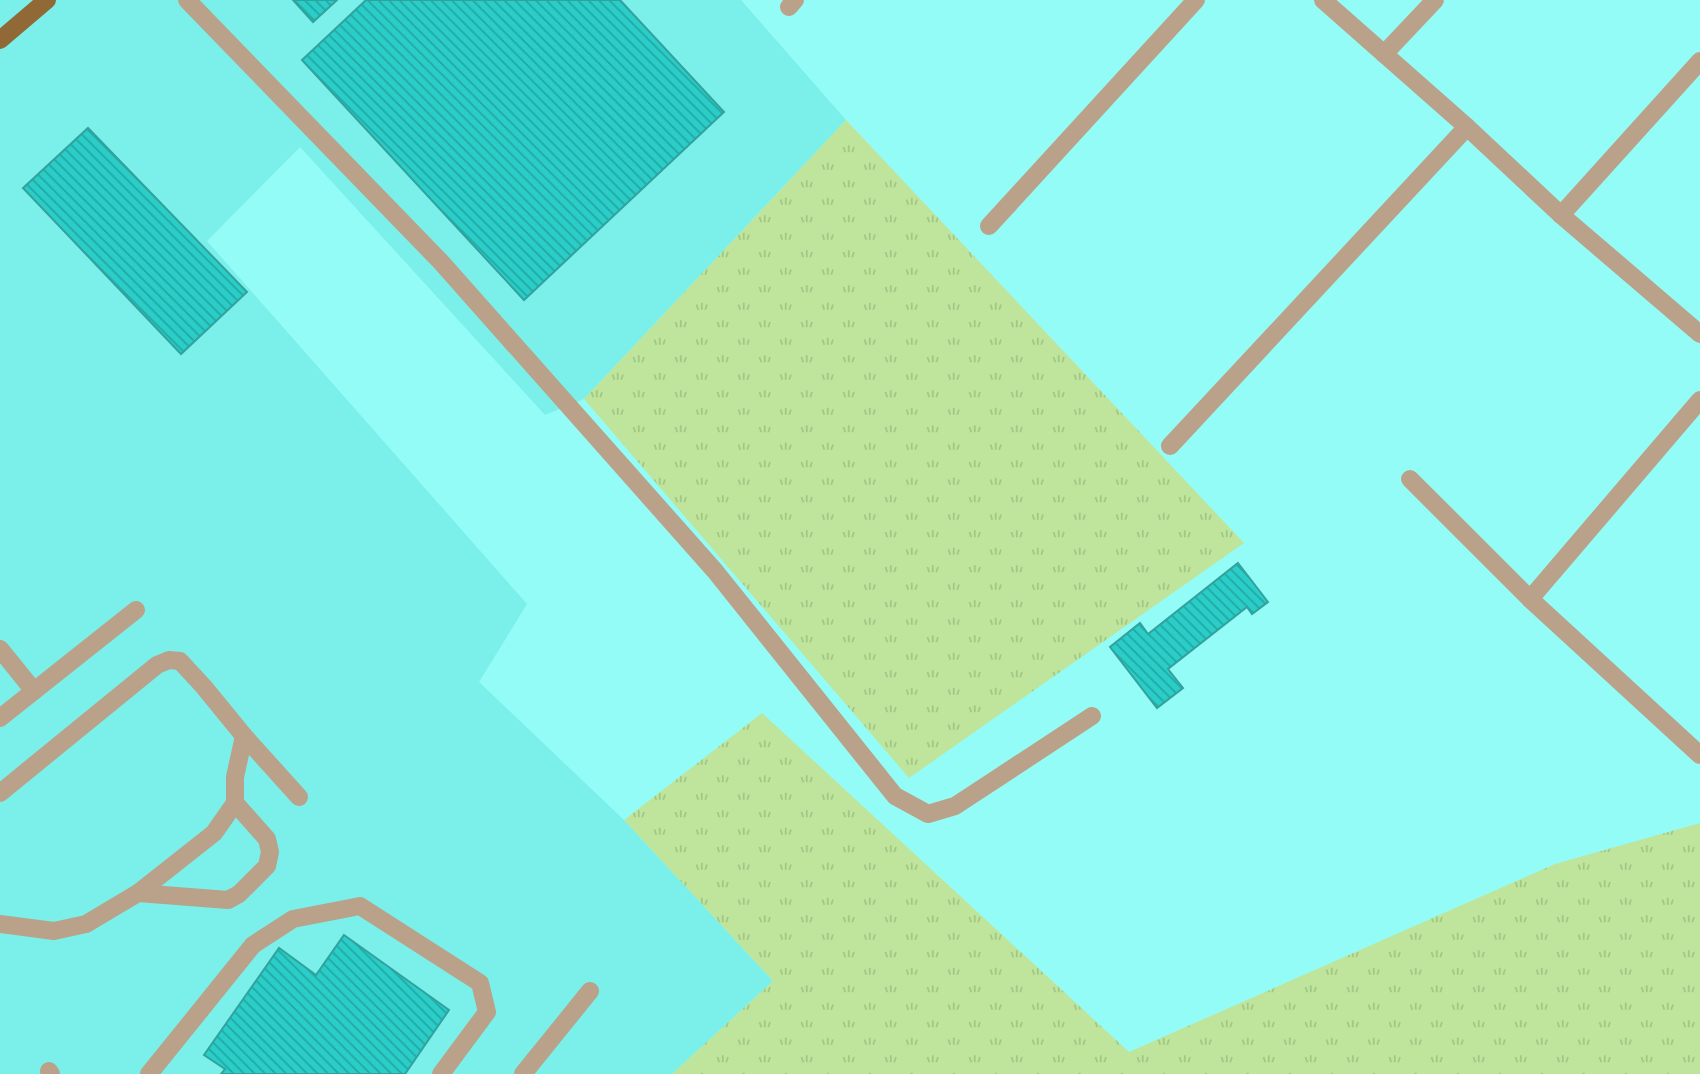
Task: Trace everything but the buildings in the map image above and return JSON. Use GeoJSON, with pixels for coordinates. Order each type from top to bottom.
{"type":"FeatureCollection","features":[{"type":"Feature","properties":{"kind":"main road"},"geometry":{"type":"LineString","coordinates":[[2,35],[47,0]]}},
{"type":"Feature","properties":{"kind":"street"},"geometry":{"type":"LineString","coordinates":[[187,0],[450,272],[715,571],[895,796],[929,814],[955,806],[1091,716]]}},
{"type":"Feature","properties":{"kind":"street"},"geometry":{"type":"LineString","coordinates":[[989,226],[1196,0]]}},
{"type":"Feature","properties":{"kind":"street"},"geometry":{"type":"LineString","coordinates":[[1322,0],[1467,127],[1561,215],[1700,334]]}},
{"type":"Feature","properties":{"kind":"street"},"geometry":{"type":"LineString","coordinates":[[1384,54],[1435,0]]}},
{"type":"Feature","properties":{"kind":"street"},"geometry":{"type":"LineString","coordinates":[[1561,215],[1700,61]]}},
{"type":"Feature","properties":{"kind":"street"},"geometry":{"type":"LineString","coordinates":[[1170,446],[1467,127]]}},
{"type":"Feature","properties":{"kind":"street"},"geometry":{"type":"LineString","coordinates":[[1530,599],[1700,400]]}},
{"type":"Feature","properties":{"kind":"street"},"geometry":{"type":"LineString","coordinates":[[1410,479],[1530,599],[1700,755]]}},
{"type":"Feature","properties":{"kind":"street"},"geometry":{"type":"LineString","coordinates":[[0,718],[136,610]]}},
{"type":"Feature","properties":{"kind":"street"},"geometry":{"type":"LineString","coordinates":[[0,649],[34,691]]}},
{"type":"Feature","properties":{"kind":"street"},"geometry":{"type":"LineString","coordinates":[[0,793],[157,665],[169,660],[180,661],[299,797]]}},
{"type":"Feature","properties":{"kind":"street"},"geometry":{"type":"LineString","coordinates":[[0,923],[54,931],[86,924],[138,893],[214,833],[235,803],[235,777],[244,736]]}},
{"type":"Feature","properties":{"kind":"street"},"geometry":{"type":"LineString","coordinates":[[138,893],[228,900],[239,894],[267,866],[270,852],[267,839],[235,803]]}},
{"type":"Feature","properties":{"kind":"street"},"geometry":{"type":"LineString","coordinates":[[149,1074],[253,945],[293,919],[360,906],[480,983],[487,1012],[442,1074]]}},
{"type":"Feature","properties":{"kind":"street"},"geometry":{"type":"LineString","coordinates":[[523,1074],[590,991]]}},
{"type":"Feature","properties":{"kind":"shaded area"},"geometry":{"type":"Polygon","coordinates":[[[0,0],[741,0],[846,120],[584,399],[545,415],[300,147],[207,241],[527,604],[479,682],[624,820],[773,981],[672,1074],[0,1074],[0,0]]]}},
{"type":"Feature","properties":{"kind":"green space"},"geometry":{"type":"Polygon","coordinates":[[[846,120],[1244,543],[909,778],[584,399],[846,120]]]}},
{"type":"Feature","properties":{"kind":"green space"},"geometry":{"type":"Polygon","coordinates":[[[762,713],[1129,1052],[1555,864],[1700,823],[1700,1074],[672,1074],[773,981],[624,820],[762,713]]]}}]}
